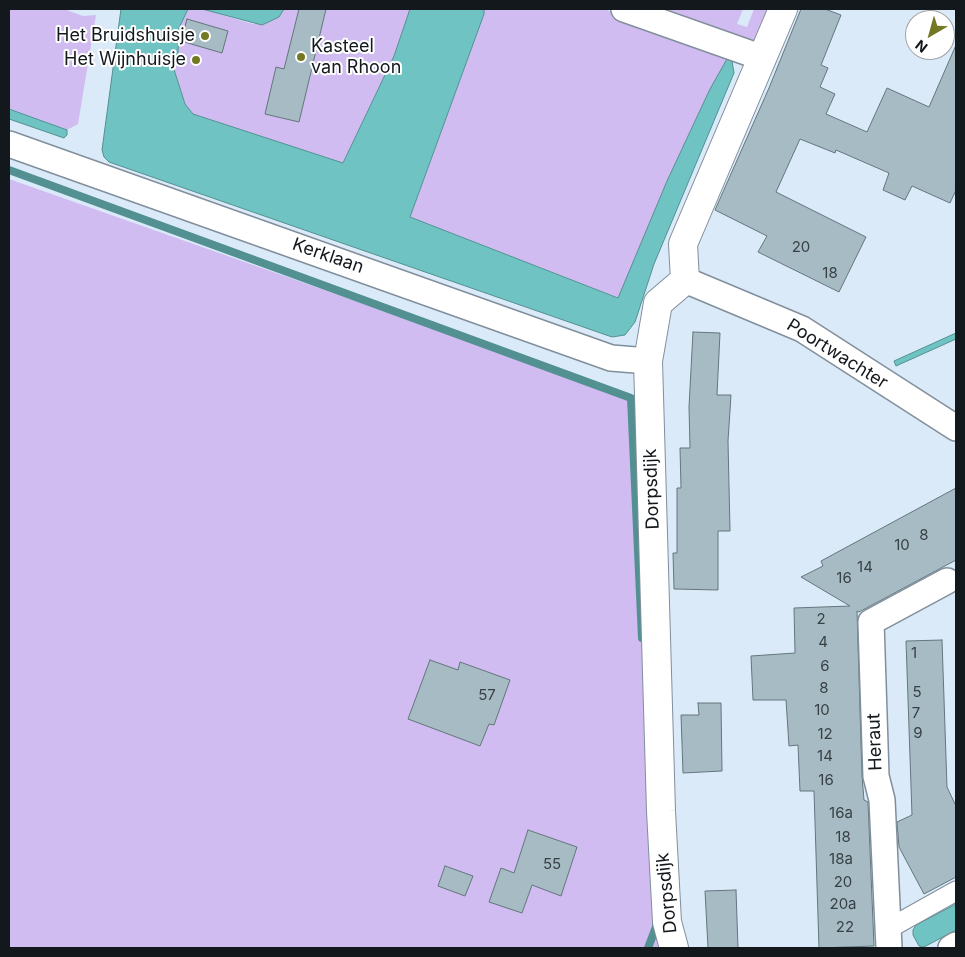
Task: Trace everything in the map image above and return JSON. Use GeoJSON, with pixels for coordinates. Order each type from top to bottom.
{"type":"FeatureCollection","features":[{"type":"Feature","properties":{"kind":"street"},"geometry":{"type":"LineString","coordinates":[[624,9],[763,58]]}},
{"type":"Feature","properties":{"kind":"street"},"geometry":{"type":"LineString","coordinates":[[684,280],[683,244],[783,9]]}},
{"type":"Feature","properties":{"kind":"street","name":"Kerklaan"},"geometry":{"type":"LineString","coordinates":[[9,144],[610,358],[648,361]]}},
{"type":"Feature","properties":{"kind":"street","name":"Dorpsdijk"},"geometry":{"type":"LineString","coordinates":[[674,948],[667,922],[661,812],[648,361],[658,303],[684,280]]}},
{"type":"Feature","properties":{"kind":"street","name":"Poortwachter"},"geometry":{"type":"LineString","coordinates":[[684,280],[802,329],[956,428]]}},
{"type":"Feature","properties":{"kind":"street","name":"Heraut"},"geometry":{"type":"LineString","coordinates":[[889,938],[882,800],[876,776],[871,622],[953,585]]}},
{"type":"Feature","properties":{"kind":"street"},"geometry":{"type":"LineString","coordinates":[[889,938],[956,891]]}},
{"type":"Feature","properties":{"kind":"street"},"geometry":{"type":"LineString","coordinates":[[951,948],[956,945]]}},
{"type":"Feature","properties":{"kind":"shaded area"},"geometry":{"type":"Polygon","coordinates":[[[9,9],[64,9],[83,16],[96,15],[78,124],[67,130],[9,109],[9,9]]]}},
{"type":"Feature","properties":{"kind":"shaded area"},"geometry":{"type":"Polygon","coordinates":[[[121,9],[188,9],[179,28],[178,53],[171,60],[185,104],[193,114],[343,163],[394,56],[410,9],[484,9],[484,14],[410,217],[618,298],[667,181],[710,89],[727,59],[732,61],[734,73],[654,264],[635,322],[625,335],[612,337],[109,162],[104,157],[102,150],[121,9]]]}},
{"type":"Feature","properties":{"kind":"shaded area"},"geometry":{"type":"Polygon","coordinates":[[[188,9],[202,9],[253,24],[279,17],[284,9],[410,9],[394,56],[343,163],[193,114],[185,104],[171,59],[178,53],[179,28],[188,9]]]}},
{"type":"Feature","properties":{"kind":"shaded area"},"geometry":{"type":"Polygon","coordinates":[[[202,9],[284,9],[279,17],[262,25],[202,9]]]}},
{"type":"Feature","properties":{"kind":"shaded area"},"geometry":{"type":"Polygon","coordinates":[[[484,9],[604,9],[731,54],[710,89],[667,181],[619,298],[410,217],[484,14],[484,9]]]}},
{"type":"Feature","properties":{"kind":"shaded area"},"geometry":{"type":"Polygon","coordinates":[[[652,9],[743,9],[737,24],[747,27],[754,9],[773,9],[756,43],[652,9]]]}},
{"type":"Feature","properties":{"kind":"shaded area"},"geometry":{"type":"Polygon","coordinates":[[[9,109],[67,130],[67,135],[64,138],[9,119],[9,109]]]}},
{"type":"Feature","properties":{"kind":"shaded area"},"geometry":{"type":"Polygon","coordinates":[[[9,179],[631,398],[644,680],[661,948],[9,948],[9,179]]]}},
{"type":"Feature","properties":{"kind":"shaded area"},"geometry":{"type":"Polygon","coordinates":[[[956,333],[956,339],[896,366],[894,361],[956,333]]]}},
{"type":"Feature","properties":{"kind":"shaded area"},"geometry":{"type":"Polygon","coordinates":[[[956,904],[956,930],[924,947],[919,946],[913,935],[916,925],[956,904]]]}},
{"type":"Feature","properties":{"kind":"building","name":"Kasteel van Rhoon"},"geometry":{"type":"Polygon","coordinates":[[[299,9],[326,9],[299,122],[265,114],[276,67],[284,69],[299,9]]]}},
{"type":"Feature","properties":{"kind":"building"},"geometry":{"type":"Polygon","coordinates":[[[801,9],[825,9],[841,15],[821,65],[828,68],[820,87],[835,94],[826,114],[867,132],[887,88],[929,107],[949,60],[955,60],[956,45],[956,190],[950,203],[912,186],[905,200],[883,190],[889,173],[836,150],[835,153],[800,139],[776,192],[866,237],[839,292],[758,252],[767,236],[715,210],[769,88],[801,9]]]}},
{"type":"Feature","properties":{"kind":"building","name":"Het Bruidshuisje"},"geometry":{"type":"Polygon","coordinates":[[[187,19],[228,31],[222,53],[181,41],[187,19]]]}},
{"type":"Feature","properties":{"kind":"building"},"geometry":{"type":"Polygon","coordinates":[[[693,332],[720,333],[717,395],[731,395],[728,441],[730,531],[718,531],[718,590],[674,589],[673,553],[677,553],[677,488],[681,488],[680,448],[690,448],[689,407],[693,332]]]}},
{"type":"Feature","properties":{"kind":"building"},"geometry":{"type":"Polygon","coordinates":[[[956,488],[956,560],[859,612],[857,611],[862,776],[864,800],[868,802],[874,946],[819,948],[814,791],[800,791],[798,745],[789,746],[786,700],[753,700],[751,656],[795,653],[794,608],[850,606],[801,577],[823,566],[821,561],[956,488]]]}},
{"type":"Feature","properties":{"kind":"building"},"geometry":{"type":"Polygon","coordinates":[[[942,640],[947,787],[956,806],[956,877],[924,894],[899,847],[897,822],[912,815],[906,641],[942,640]]]}},
{"type":"Feature","properties":{"kind":"building"},"geometry":{"type":"Polygon","coordinates":[[[430,660],[458,670],[460,662],[510,680],[494,725],[489,724],[480,746],[408,719],[430,660]]]}},
{"type":"Feature","properties":{"kind":"building"},"geometry":{"type":"Polygon","coordinates":[[[698,703],[721,703],[722,771],[683,773],[681,715],[699,715],[698,703]]]}},
{"type":"Feature","properties":{"kind":"building"},"geometry":{"type":"Polygon","coordinates":[[[528,830],[577,847],[561,896],[532,885],[522,913],[489,902],[501,868],[514,873],[528,830]]]}},
{"type":"Feature","properties":{"kind":"building"},"geometry":{"type":"Polygon","coordinates":[[[445,866],[473,876],[465,896],[438,886],[445,866]]]}},
{"type":"Feature","properties":{"kind":"building"},"geometry":{"type":"Polygon","coordinates":[[[736,890],[738,948],[708,948],[705,891],[736,890]]]}},
{"type":"Feature","properties":{"kind":"waterway"},"geometry":{"type":"LineString","coordinates":[[9,170],[631,398],[642,638]]}},
{"type":"Feature","properties":{"kind":"waterway"},"geometry":{"type":"LineString","coordinates":[[648,948],[656,922]]}},
{"type":"Feature","properties":{"kind":"place","name":"Het Bruidshuisje"},"geometry":{"type":"Point","coordinates":[205,36]}},
{"type":"Feature","properties":{"kind":"place","name":"Kasteel van Rhoon"},"geometry":{"type":"Point","coordinates":[301,57]}},
{"type":"Feature","properties":{"kind":"place","name":"Het Wijnhuisje"},"geometry":{"type":"Point","coordinates":[196,60]}}]}
